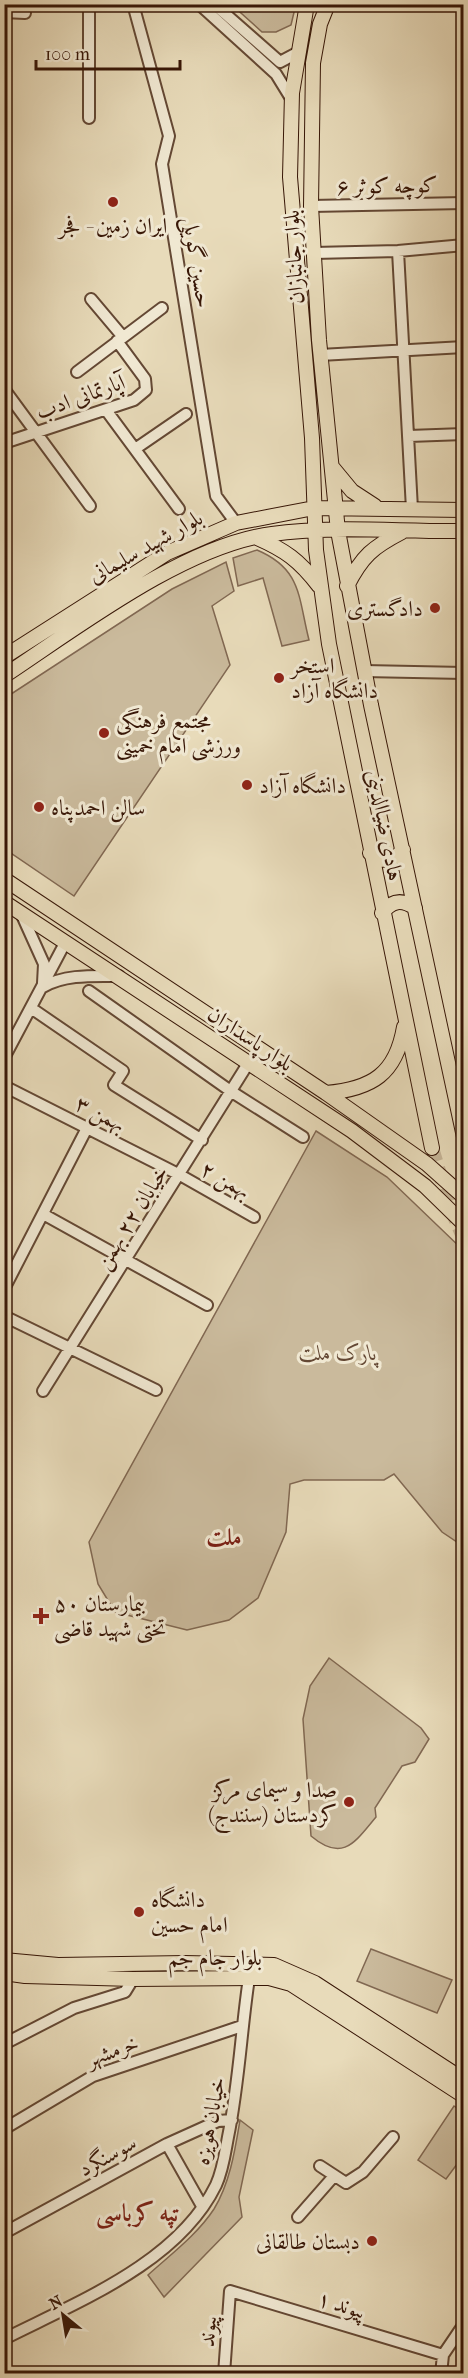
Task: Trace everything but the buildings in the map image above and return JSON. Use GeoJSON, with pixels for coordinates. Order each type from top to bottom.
{"type":"FeatureCollection","features":[{"type":"Feature","properties":{"kind":"main road","name":"بلوار جانبازان"},"geometry":{"type":"LineString","coordinates":[[328,4],[320,24],[313,63],[311,206],[320,355],[336,508]]}},
{"type":"Feature","properties":{"kind":"main road","name":"بلوار جانبازان"},"geometry":{"type":"LineString","coordinates":[[305,6],[292,101],[290,177],[312,438],[314,508]]}},
{"type":"Feature","properties":{"kind":"main road"},"geometry":{"type":"LineString","coordinates":[[333,468],[352,491],[376,508]]}},
{"type":"Feature","properties":{"kind":"main road","name":"بلوار شهید سلیمانی"},"geometry":{"type":"LineString","coordinates":[[4,657],[167,553],[236,523],[314,508],[464,510]]}},
{"type":"Feature","properties":{"kind":"main road","name":"هادی ضیاالدینی"},"geometry":{"type":"LineString","coordinates":[[314,508],[320,587],[370,853],[432,1148]]}},
{"type":"Feature","properties":{"kind":"main road","name":"هادی ضیاالدینی"},"geometry":{"type":"LineString","coordinates":[[336,508],[347,586],[364,671],[464,1137]]}},
{"type":"Feature","properties":{"kind":"main road","name":"بلوار شهید سلیمانی"},"geometry":{"type":"LineString","coordinates":[[4,676],[83,623],[172,569],[228,544],[255,537],[315,530],[464,531]]}},
{"type":"Feature","properties":{"kind":"main road"},"geometry":{"type":"LineString","coordinates":[[347,586],[359,563],[376,546],[406,530]]}},
{"type":"Feature","properties":{"kind":"main road"},"geometry":{"type":"LineString","coordinates":[[255,537],[281,548],[302,564],[320,587]]}},
{"type":"Feature","properties":{"kind":"main road"},"geometry":{"type":"LineString","coordinates":[[370,853],[377,860],[387,861],[397,858],[403,850]]}},
{"type":"Feature","properties":{"kind":"main road","name":"بلوار پاسداران"},"geometry":{"type":"LineString","coordinates":[[4,879],[326,1093],[427,1164],[464,1197]]}},
{"type":"Feature","properties":{"kind":"main road"},"geometry":{"type":"LineString","coordinates":[[382,913],[388,905],[397,901],[407,902],[415,908]]}},
{"type":"Feature","properties":{"kind":"main road","name":"بلوار پاسداران"},"geometry":{"type":"LineString","coordinates":[[4,902],[65,944],[121,976],[384,1154],[431,1192],[464,1224]]}},
{"type":"Feature","properties":{"kind":"main road"},"geometry":{"type":"LineString","coordinates":[[326,1093],[349,1090],[380,1076],[393,1063],[400,1047],[405,1019]]}},
{"type":"Feature","properties":{"kind":"main road","name":"بلوار جام جم"},"geometry":{"type":"LineString","coordinates":[[4,1960],[58,1965],[185,1963],[274,1965],[315,1983],[464,2080]]}},
{"type":"Feature","properties":{"kind":"main road","name":"بلوار جام جم"},"geometry":{"type":"LineString","coordinates":[[4,1973],[25,1976],[133,1979],[269,1978],[291,1984],[464,2096]]}},
{"type":"Feature","properties":{"kind":"street"},"geometry":{"type":"LineString","coordinates":[[89,4],[89,118]]}},
{"type":"Feature","properties":{"kind":"street","name":"حسین گویلی"},"geometry":{"type":"LineString","coordinates":[[133,4],[169,136],[162,164],[216,496],[236,523]]}},
{"type":"Feature","properties":{"kind":"street"},"geometry":{"type":"LineString","coordinates":[[199,4],[276,74],[292,101]]}},
{"type":"Feature","properties":{"kind":"street"},"geometry":{"type":"LineString","coordinates":[[214,4],[280,62],[297,52]]}},
{"type":"Feature","properties":{"kind":"street"},"geometry":{"type":"LineString","coordinates":[[4,12],[25,13]]}},
{"type":"Feature","properties":{"kind":"street","name":"کوچه کوثر ۶"},"geometry":{"type":"LineString","coordinates":[[311,206],[464,203]]}},
{"type":"Feature","properties":{"kind":"street"},"geometry":{"type":"LineString","coordinates":[[314,253],[398,251],[464,245]]}},
{"type":"Feature","properties":{"kind":"street"},"geometry":{"type":"LineString","coordinates":[[398,251],[412,509]]}},
{"type":"Feature","properties":{"kind":"street"},"geometry":{"type":"LineString","coordinates":[[91,299],[120,339]]}},
{"type":"Feature","properties":{"kind":"street"},"geometry":{"type":"LineString","coordinates":[[76,372],[162,308]]}},
{"type":"Feature","properties":{"kind":"street","name":"آپارتمانی ادب"},"geometry":{"type":"LineString","coordinates":[[4,443],[134,400],[146,390],[145,379],[120,339]]}},
{"type":"Feature","properties":{"kind":"street"},"geometry":{"type":"LineString","coordinates":[[320,355],[464,348]]}},
{"type":"Feature","properties":{"kind":"street"},"geometry":{"type":"LineString","coordinates":[[4,389],[90,507]]}},
{"type":"Feature","properties":{"kind":"street"},"geometry":{"type":"LineString","coordinates":[[106,410],[179,509]]}},
{"type":"Feature","properties":{"kind":"street"},"geometry":{"type":"LineString","coordinates":[[135,449],[186,414]]}},
{"type":"Feature","properties":{"kind":"street"},"geometry":{"type":"LineString","coordinates":[[409,436],[464,434]]}},
{"type":"Feature","properties":{"kind":"street"},"geometry":{"type":"LineString","coordinates":[[364,671],[464,673]]}},
{"type":"Feature","properties":{"kind":"street"},"geometry":{"type":"LineString","coordinates":[[21,913],[44,964],[43,988]]}},
{"type":"Feature","properties":{"kind":"street"},"geometry":{"type":"LineString","coordinates":[[4,1058],[65,944]]}},
{"type":"Feature","properties":{"kind":"street"},"geometry":{"type":"LineString","coordinates":[[43,988],[53,981],[69,978],[121,976]]}},
{"type":"Feature","properties":{"kind":"street"},"geometry":{"type":"LineString","coordinates":[[88,992],[232,1092],[303,1137]]}},
{"type":"Feature","properties":{"kind":"street"},"geometry":{"type":"LineString","coordinates":[[31,1008],[123,1071],[114,1085],[202,1140]]}},
{"type":"Feature","properties":{"kind":"street","name":"خیابان ۲۲ بهمن"},"geometry":{"type":"LineString","coordinates":[[43,1391],[249,1062]]}},
{"type":"Feature","properties":{"kind":"street","name":"بهمن ۳"},"geometry":{"type":"LineString","coordinates":[[4,1086],[180,1175]]}},
{"type":"Feature","properties":{"kind":"street"},"geometry":{"type":"LineString","coordinates":[[4,1289],[87,1128]]}},
{"type":"Feature","properties":{"kind":"street","name":"بهمن ۲"},"geometry":{"type":"LineString","coordinates":[[180,1175],[254,1217]]}},
{"type":"Feature","properties":{"kind":"street"},"geometry":{"type":"LineString","coordinates":[[43,1214],[207,1305]]}},
{"type":"Feature","properties":{"kind":"street"},"geometry":{"type":"LineString","coordinates":[[4,1316],[156,1390]]}},
{"type":"Feature","properties":{"kind":"street","name":"خیابان هویزه"},"geometry":{"type":"LineString","coordinates":[[4,2339],[129,2272],[172,2243],[202,2206],[215,2186],[222,2166],[232,2120],[249,1978]]}},
{"type":"Feature","properties":{"kind":"street"},"geometry":{"type":"LineString","coordinates":[[4,2044],[74,2008],[125,1992],[133,1979]]}},
{"type":"Feature","properties":{"kind":"street","name":"خرمشهر"},"geometry":{"type":"LineString","coordinates":[[4,2129],[93,2076],[242,2026]]}},
{"type":"Feature","properties":{"kind":"street","name":"سوسنگرد"},"geometry":{"type":"LineString","coordinates":[[4,2233],[167,2144],[218,2121],[232,2120]]}},
{"type":"Feature","properties":{"kind":"street"},"geometry":{"type":"LineString","coordinates":[[320,2166],[346,2183],[355,2180],[393,2137]]}},
{"type":"Feature","properties":{"kind":"street"},"geometry":{"type":"LineString","coordinates":[[167,2144],[202,2206]]}},
{"type":"Feature","properties":{"kind":"street"},"geometry":{"type":"LineString","coordinates":[[298,2217],[334,2176]]}},
{"type":"Feature","properties":{"kind":"street","name":"پیوند ۱"},"geometry":{"type":"LineString","coordinates":[[230,2291],[443,2355]]}},
{"type":"Feature","properties":{"kind":"street","name":"پیوند"},"geometry":{"type":"LineString","coordinates":[[224,2373],[230,2291]]}},
{"type":"Feature","properties":{"kind":"street"},"geometry":{"type":"LineString","coordinates":[[441,2373],[443,2355],[464,2324]]}},
{"type":"Feature","properties":{"kind":"green space"},"geometry":{"type":"Polygon","coordinates":[[[296,4],[291,25],[276,32],[262,32],[232,5],[296,4]]]}},
{"type":"Feature","properties":{"kind":"green space"},"geometry":{"type":"Polygon","coordinates":[[[257,550],[283,566],[290,575],[300,598],[309,640],[282,646],[263,578],[238,586],[233,558],[257,550]]]}},
{"type":"Feature","properties":{"kind":"green space","name":"مجتمع فرهنگی ورزشی امام خمینی"},"geometry":{"type":"Polygon","coordinates":[[[226,562],[234,591],[212,606],[230,665],[74,896],[5,849],[5,698],[172,589],[226,562]]]}},
{"type":"Feature","properties":{"kind":"green space","name":"پارک ملت"},"geometry":{"type":"Polygon","coordinates":[[[316,1131],[387,1177],[463,1250],[463,1546],[442,1532],[394,1474],[384,1480],[304,1480],[290,1484],[286,1532],[258,1598],[229,1620],[187,1630],[115,1612],[98,1584],[89,1542],[316,1131]]]}},
{"type":"Feature","properties":{"kind":"green space"},"geometry":{"type":"Polygon","coordinates":[[[329,1658],[421,1728],[429,1739],[415,1762],[402,1766],[375,1808],[376,1817],[355,1841],[340,1848],[322,1844],[311,1836],[303,1719],[310,1686],[329,1658]]]}},
{"type":"Feature","properties":{"kind":"green space"},"geometry":{"type":"Polygon","coordinates":[[[371,1949],[452,1980],[437,2013],[357,1981],[371,1949]]]}},
{"type":"Feature","properties":{"kind":"green space"},"geometry":{"type":"Polygon","coordinates":[[[454,2106],[463,2112],[463,2156],[446,2179],[418,2160],[454,2106]]]}},
{"type":"Feature","properties":{"kind":"green space"},"geometry":{"type":"Polygon","coordinates":[[[240,2120],[253,2130],[239,2197],[242,2217],[164,2297],[148,2275],[191,2236],[220,2199],[234,2154],[240,2120]]]}},
{"type":"Feature","properties":{"kind":"tunnel"},"geometry":{"type":"LineString","coordinates":[[432,1148],[450,1207],[464,1239]]}},
{"type":"Feature","properties":{"kind":"place","name":"ایران زمین - فجر"},"geometry":{"type":"Point","coordinates":[113,202]}},
{"type":"Feature","properties":{"kind":"place","name":"دادگستری"},"geometry":{"type":"Point","coordinates":[435,608]}},
{"type":"Feature","properties":{"kind":"place","name":"استخر دانشگاه آزاد"},"geometry":{"type":"Point","coordinates":[279,678]}},
{"type":"Feature","properties":{"kind":"place","name":"مجتمع فرهنگی ورزشی امام خمینی"},"geometry":{"type":"Point","coordinates":[104,733]}},
{"type":"Feature","properties":{"kind":"place","name":"دانشگاه آزاد"},"geometry":{"type":"Point","coordinates":[247,785]}},
{"type":"Feature","properties":{"kind":"place","name":"سالن احمدپناه"},"geometry":{"type":"Point","coordinates":[39,807]}},
{"type":"Feature","properties":{"kind":"place","name":"بیمارستان ۵۰ تختی شهید قاضی"},"geometry":{"type":"Point","coordinates":[41,1616]}},
{"type":"Feature","properties":{"kind":"place","name":"صدا و سیمای مرکز کردستان (سنندج)"},"geometry":{"type":"Point","coordinates":[349,1802]}},
{"type":"Feature","properties":{"kind":"place","name":"دانشگاه امام حسین"},"geometry":{"type":"Point","coordinates":[139,1912]}},
{"type":"Feature","properties":{"kind":"place","name":"دبستان طالقانی"},"geometry":{"type":"Point","coordinates":[372,2241]}},
{"type":"Feature","properties":{"kind":"district","name":"ملت"},"geometry":{"type":"Point","coordinates":[224,1537]}},
{"type":"Feature","properties":{"kind":"district","name":"تپه کرباسی"},"geometry":{"type":"Point","coordinates":[138,2213]}}]}
